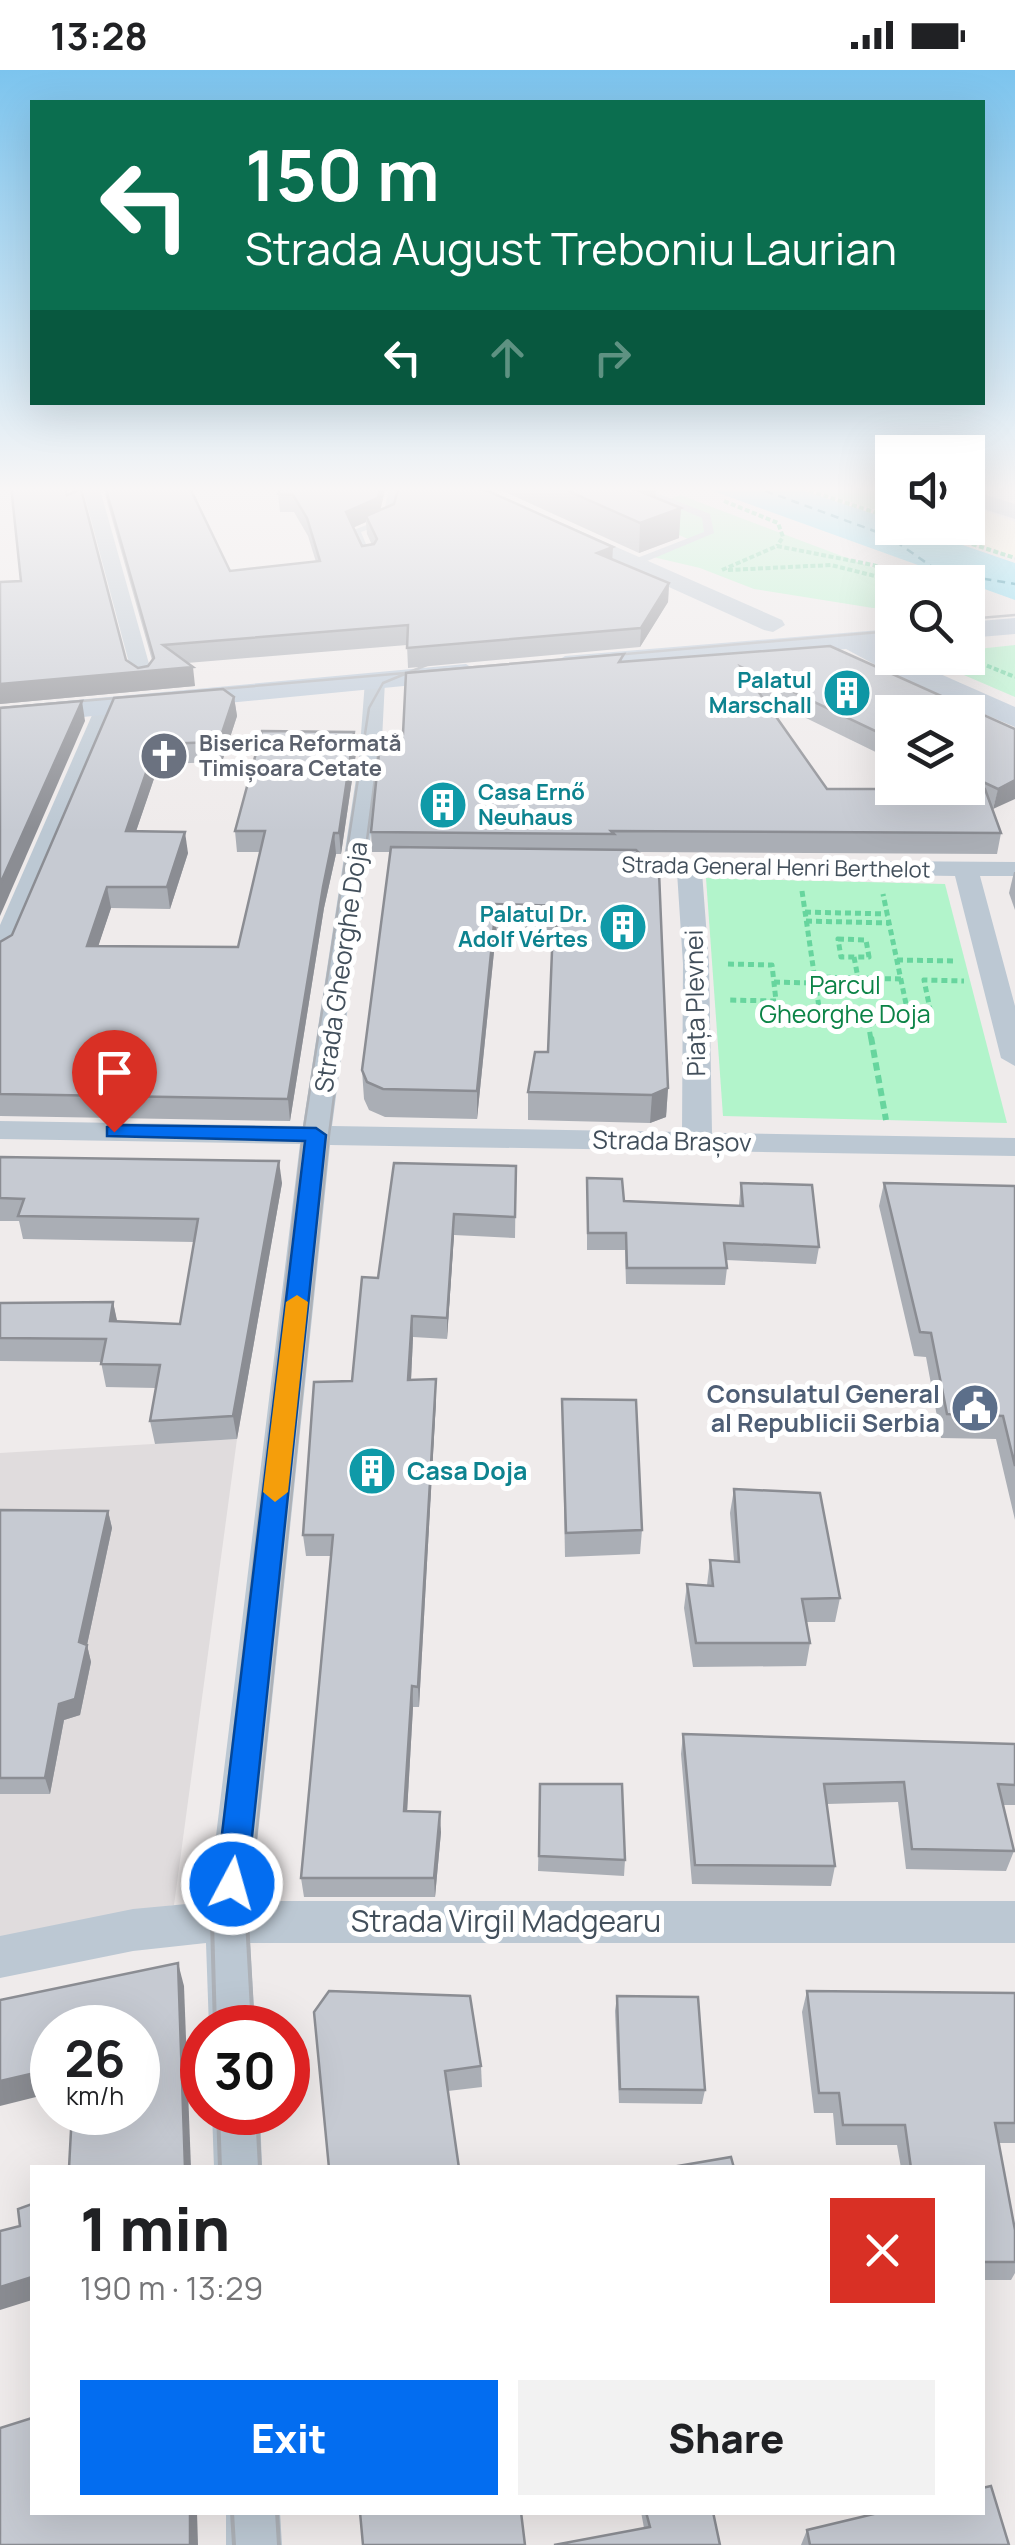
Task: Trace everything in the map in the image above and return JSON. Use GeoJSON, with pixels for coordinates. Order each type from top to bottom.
{"type":"FeatureCollection","features":[{"type":"Feature","properties":{"kind":"main road"},"geometry":{"type":"LineString","coordinates":[[875,622],[814,634],[544,656],[774,625],[814,634],[852,641],[875,639]]}},
{"type":"Feature","properties":{"kind":"main road"},"geometry":{"type":"LineString","coordinates":[[814,634],[875,659]]}},
{"type":"Feature","properties":{"kind":"main road"},"geometry":{"type":"LineString","coordinates":[[852,641],[875,653]]}},
{"type":"Feature","properties":{"kind":"main road"},"geometry":{"type":"LineString","coordinates":[[0,695],[143,678],[473,651]]}},
{"type":"Feature","properties":{"kind":"main road"},"geometry":{"type":"LineString","coordinates":[[0,716],[501,670]]}},
{"type":"Feature","properties":{"kind":"main road"},"geometry":{"type":"LineString","coordinates":[[916,675],[1015,718]]}},
{"type":"Feature","properties":{"kind":"street"},"geometry":{"type":"LineString","coordinates":[[122,602],[143,678]]}},
{"type":"Feature","properties":{"kind":"street"},"geometry":{"type":"LineString","coordinates":[[725,602],[774,625]]}},
{"type":"Feature","properties":{"kind":"street"},"geometry":{"type":"LineString","coordinates":[[730,602],[814,634]]}},
{"type":"Feature","properties":{"kind":"street","name":"Strada Gheorghe Doja"},"geometry":{"type":"LineString","coordinates":[[231,2005],[227,1922],[375,681]]}},
{"type":"Feature","properties":{"kind":"street"},"geometry":{"type":"LineString","coordinates":[[0,955],[107,706]]}},
{"type":"Feature","properties":{"kind":"street"},"geometry":{"type":"LineString","coordinates":[[356,863],[386,863]]}},
{"type":"Feature","properties":{"kind":"street","name":"Strada General Henri Berthelot"},"geometry":{"type":"LineString","coordinates":[[575,864],[1015,869]]}},
{"type":"Feature","properties":{"kind":"street","name":"Piața Plevnei"},"geometry":{"type":"LineString","coordinates":[[689,864],[696,964],[697,1142]]}},
{"type":"Feature","properties":{"kind":"street"},"geometry":{"type":"LineString","coordinates":[[966,870],[1015,1058]]}},
{"type":"Feature","properties":{"kind":"street","name":"Strada Brașov"},"geometry":{"type":"LineString","coordinates":[[0,1130],[1015,1148]]}},
{"type":"Feature","properties":{"kind":"street","name":"Strada Virgil Madgearu"},"geometry":{"type":"LineString","coordinates":[[0,1957],[133,1930],[227,1922],[1015,1922]]}},
{"type":"Feature","properties":{"kind":"street"},"geometry":{"type":"LineString","coordinates":[[237,2135],[238,2165]]}},
{"type":"Feature","properties":{"kind":"street"},"geometry":{"type":"LineString","coordinates":[[253,2515],[254,2545]]}},
{"type":"Feature","properties":{"kind":"path"},"geometry":{"type":"LineString","coordinates":[[985,665],[1015,677]]}},
{"type":"Feature","properties":{"kind":"path"},"geometry":{"type":"LineString","coordinates":[[806,921],[889,923],[910,1024],[821,1021],[806,921]]}},
{"type":"Feature","properties":{"kind":"path"},"geometry":{"type":"LineString","coordinates":[[838,939],[866,940],[869,957],[854,957],[841,957],[838,939]]}},
{"type":"Feature","properties":{"kind":"path"},"geometry":{"type":"LineString","coordinates":[[854,957],[858,978]]}},
{"type":"Feature","properties":{"kind":"path"},"geometry":{"type":"LineString","coordinates":[[897,960],[993,972]]}},
{"type":"Feature","properties":{"kind":"path"},"geometry":{"type":"LineString","coordinates":[[696,964],[772,965],[776,1001],[696,999]]}},
{"type":"Feature","properties":{"kind":"path"},"geometry":{"type":"LineString","coordinates":[[906,1009],[930,1009],[924,980],[993,972]]}},
{"type":"Feature","properties":{"kind":"path"},"geometry":{"type":"LineString","coordinates":[[774,982],[901,978]]}},
{"type":"Feature","properties":{"kind":"path"},"geometry":{"type":"LineString","coordinates":[[868,1022],[890,1146]]}},
{"type":"Feature","properties":{"kind":"shaded area"},"geometry":{"type":"Polygon","coordinates":[[[237,1439],[174,1905],[0,1943],[0,1453],[237,1439]]]}},
{"type":"Feature","properties":{"kind":"green space"},"geometry":{"type":"Polygon","coordinates":[[[832,602],[875,602],[873,608],[832,602]]]}},
{"type":"Feature","properties":{"kind":"green space"},"geometry":{"type":"Polygon","coordinates":[[[1015,645],[1015,697],[964,675],[985,675],[985,648],[1015,645]]]}},
{"type":"Feature","properties":{"kind":"green space","name":"Parcul Gheorghe Doja"},"geometry":{"type":"Polygon","coordinates":[[[706,878],[945,884],[1007,1123],[723,1116],[706,878]]]}},
{"type":"Feature","properties":{"kind":"building"},"geometry":{"type":"Polygon","coordinates":[[[0,602],[111,602],[126,660],[138,668],[148,666],[154,658],[138,602],[657,602],[641,628],[407,648],[408,625],[163,645],[193,667],[0,684],[0,602]]]}},
{"type":"Feature","properties":{"kind":"building"},"geometry":{"type":"Polygon","coordinates":[[[830,646],[875,666],[875,675],[895,675],[939,695],[875,695],[875,731],[741,667],[827,789],[875,789],[875,805],[985,805],[985,789],[1001,833],[371,832],[381,733],[403,734],[406,673],[624,654],[619,662],[830,646]]]}},
{"type":"Feature","properties":{"kind":"building"},"geometry":{"type":"Polygon","coordinates":[[[223,689],[234,697],[219,742],[156,744],[126,831],[185,832],[167,887],[107,887],[87,946],[238,947],[265,831],[235,831],[262,731],[354,732],[339,833],[334,833],[323,887],[288,1099],[0,1094],[0,942],[12,935],[114,698],[223,689]]]}},
{"type":"Feature","properties":{"kind":"building"},"geometry":{"type":"Polygon","coordinates":[[[82,701],[0,884],[0,708],[82,701]]]}},
{"type":"Feature","properties":{"kind":"building"},"geometry":{"type":"Polygon","coordinates":[[[985,716],[1015,729],[1015,780],[998,789],[985,783],[985,716]]]}},
{"type":"Feature","properties":{"kind":"building"},"geometry":{"type":"Polygon","coordinates":[[[391,847],[636,850],[659,872],[668,1088],[652,1095],[528,1092],[535,1052],[548,1052],[552,951],[560,906],[496,904],[477,1091],[383,1089],[367,1082],[362,1070],[391,847]]]}},
{"type":"Feature","properties":{"kind":"building"},"geometry":{"type":"Polygon","coordinates":[[[0,1157],[279,1161],[233,1416],[150,1421],[160,1365],[101,1364],[106,1339],[0,1338],[0,1303],[113,1302],[110,1321],[180,1324],[198,1219],[18,1216],[24,1199],[0,1198],[0,1157]]]}},
{"type":"Feature","properties":{"kind":"building"},"geometry":{"type":"Polygon","coordinates":[[[394,1163],[516,1166],[515,1217],[454,1214],[447,1318],[412,1316],[408,1380],[436,1379],[418,1687],[412,1686],[404,1811],[440,1812],[434,1878],[301,1878],[333,1535],[303,1535],[314,1382],[352,1381],[362,1277],[378,1278],[394,1163]]]}},
{"type":"Feature","properties":{"kind":"building"},"geometry":{"type":"Polygon","coordinates":[[[587,1178],[622,1179],[624,1201],[743,1206],[741,1183],[812,1185],[819,1247],[724,1243],[727,1268],[627,1268],[626,1233],[588,1233],[587,1178]]]}},
{"type":"Feature","properties":{"kind":"building"},"geometry":{"type":"Polygon","coordinates":[[[884,1183],[1015,1186],[1015,1466],[1003,1416],[947,1414],[931,1333],[920,1332],[884,1183]]]}},
{"type":"Feature","properties":{"kind":"building"},"geometry":{"type":"Polygon","coordinates":[[[562,1399],[636,1400],[642,1530],[566,1533],[562,1399]]]}},
{"type":"Feature","properties":{"kind":"building"},"geometry":{"type":"Polygon","coordinates":[[[734,1489],[820,1493],[840,1598],[802,1599],[810,1643],[696,1643],[687,1584],[713,1586],[710,1560],[739,1562],[734,1489]]]}},
{"type":"Feature","properties":{"kind":"building"},"geometry":{"type":"Polygon","coordinates":[[[0,1510],[108,1511],[79,1642],[87,1645],[75,1699],[59,1704],[45,1778],[0,1778],[0,1510]]]}},
{"type":"Feature","properties":{"kind":"building"},"geometry":{"type":"Polygon","coordinates":[[[683,1734],[1015,1744],[1015,1785],[998,1784],[1014,1851],[912,1849],[904,1782],[824,1784],[835,1866],[695,1865],[683,1734]]]}},
{"type":"Feature","properties":{"kind":"building"},"geometry":{"type":"Polygon","coordinates":[[[540,1784],[622,1784],[625,1860],[539,1856],[540,1784]]]}},
{"type":"Feature","properties":{"kind":"building"},"geometry":{"type":"Polygon","coordinates":[[[178,1963],[180,2135],[184,2135],[185,2165],[69,2165],[71,2135],[160,2135],[160,2005],[30,2005],[30,2074],[0,2081],[0,2000],[178,1963]]]}},
{"type":"Feature","properties":{"kind":"building"},"geometry":{"type":"Polygon","coordinates":[[[329,1991],[470,1996],[481,2066],[445,2071],[459,2165],[329,2165],[314,2012],[329,1991]]]}},
{"type":"Feature","properties":{"kind":"building"},"geometry":{"type":"Polygon","coordinates":[[[807,1991],[1015,1993],[1015,2123],[995,2123],[1015,2230],[1015,2262],[985,2262],[985,2165],[911,2165],[905,2125],[843,2125],[839,2093],[819,2093],[807,1991]]]}},
{"type":"Feature","properties":{"kind":"building"},"geometry":{"type":"Polygon","coordinates":[[[617,1996],[698,1997],[705,2090],[620,2089],[617,1996]]]}},
{"type":"Feature","properties":{"kind":"building"},"geometry":{"type":"Polygon","coordinates":[[[731,2157],[733,2165],[684,2165],[731,2157]]]}},
{"type":"Feature","properties":{"kind":"building"},"geometry":{"type":"Polygon","coordinates":[[[30,2205],[30,2278],[0,2287],[0,2231],[20,2226],[18,2209],[30,2205]]]}},
{"type":"Feature","properties":{"kind":"building"},"geometry":{"type":"Polygon","coordinates":[[[30,2419],[30,2515],[190,2515],[190,2545],[0,2545],[0,2428],[30,2419]]]}},
{"type":"Feature","properties":{"kind":"building"},"geometry":{"type":"Polygon","coordinates":[[[991,2486],[1009,2545],[810,2545],[807,2530],[870,2515],[985,2515],[985,2487],[991,2486]]]}},
{"type":"Feature","properties":{"kind":"building"},"geometry":{"type":"Polygon","coordinates":[[[360,2515],[521,2515],[525,2545],[363,2545],[360,2515]]]}},
{"type":"Feature","properties":{"kind":"building"},"geometry":{"type":"Polygon","coordinates":[[[647,2515],[714,2515],[720,2545],[554,2545],[650,2527],[647,2515]]]}},
{"type":"Feature","properties":{"kind":"tram line"},"geometry":{"type":"LineString","coordinates":[[985,618],[1015,615]]}},
{"type":"Feature","properties":{"kind":"tram line"},"geometry":{"type":"LineString","coordinates":[[408,673],[875,632]]}},
{"type":"Feature","properties":{"kind":"tram line"},"geometry":{"type":"LineString","coordinates":[[408,673],[434,662]]}},
{"type":"Feature","properties":{"kind":"tram line"},"geometry":{"type":"LineString","coordinates":[[0,708],[408,673]]}},
{"type":"Feature","properties":{"kind":"tram line"},"geometry":{"type":"LineString","coordinates":[[212,1923],[303,1134],[369,708],[383,683],[408,673]]}},
{"type":"Feature","properties":{"kind":"tram line"},"geometry":{"type":"LineString","coordinates":[[247,1922],[329,1135],[379,747]]}},
{"type":"Feature","properties":{"kind":"tram line"},"geometry":{"type":"LineString","coordinates":[[247,1922],[252,2005]]}},
{"type":"Feature","properties":{"kind":"tram line"},"geometry":{"type":"LineString","coordinates":[[212,1923],[214,2005]]}},
{"type":"Feature","properties":{"kind":"tram line"},"geometry":{"type":"LineString","coordinates":[[219,2135],[220,2165]]}},
{"type":"Feature","properties":{"kind":"tram line"},"geometry":{"type":"LineString","coordinates":[[258,2135],[260,2165]]}},
{"type":"Feature","properties":{"kind":"tram line"},"geometry":{"type":"LineString","coordinates":[[232,2515],[234,2545]]}},
{"type":"Feature","properties":{"kind":"tram line"},"geometry":{"type":"LineString","coordinates":[[277,2515],[279,2545]]}},
{"type":"Feature","properties":{"kind":"slow traffic"},"geometry":{"type":"LineString","coordinates":[[275,1492],[297,1302]]}},
{"type":"Feature","properties":{"kind":"place","name":"Palatul Marschall"},"geometry":{"type":"Point","coordinates":[847,693]}},
{"type":"Feature","properties":{"kind":"place","name":"Biserica Reformată Timișoara Cetate"},"geometry":{"type":"Point","coordinates":[164,756]}},
{"type":"Feature","properties":{"kind":"place","name":"Casa Ernő Neuhaus"},"geometry":{"type":"Point","coordinates":[443,805]}},
{"type":"Feature","properties":{"kind":"place","name":"Palatul Dr. Adolf Vértes"},"geometry":{"type":"Point","coordinates":[623,927]}},
{"type":"Feature","properties":{"kind":"place","name":"Consulatul General al Republicii Serbia"},"geometry":{"type":"Point","coordinates":[975,1408]}},
{"type":"Feature","properties":{"kind":"place","name":"Casa Doja"},"geometry":{"type":"Point","coordinates":[372,1471]}},
{"type":"Feature","properties":{"kind":"route"},"geometry":{"type":"LineString","coordinates":[[114,1132],[316,1135],[232,1884]]}}]}
